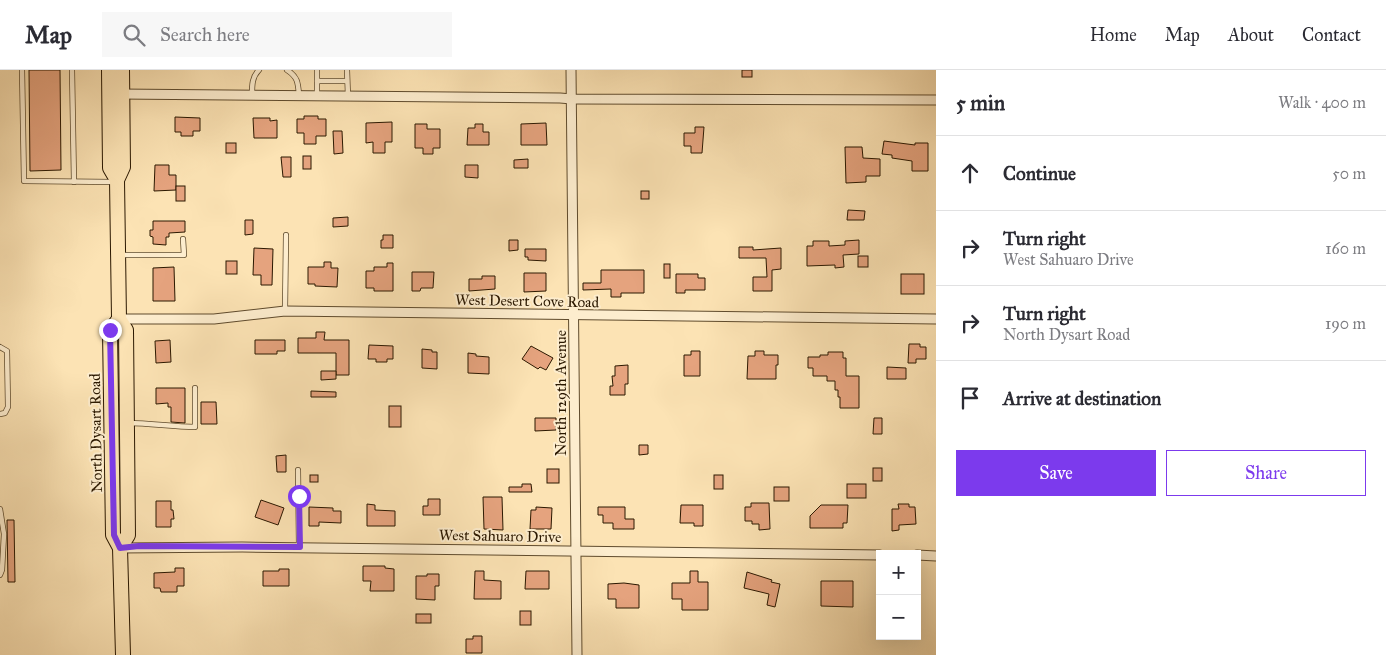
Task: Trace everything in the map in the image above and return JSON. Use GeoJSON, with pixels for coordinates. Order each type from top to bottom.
{"type":"FeatureCollection","features":[{"type":"Feature","properties":{"kind":"main road","name":"North Dysart Road"},"geometry":{"type":"LineString","coordinates":[[109,70],[116,94]]}},
{"type":"Feature","properties":{"kind":"main road","name":"North Dysart Road"},"geometry":{"type":"LineString","coordinates":[[120,548],[128,534],[126,330],[119,319],[117,180],[110,168],[116,94],[122,70]]}},
{"type":"Feature","properties":{"kind":"main road","name":"North Dysart Road"},"geometry":{"type":"LineString","coordinates":[[119,319],[110,330],[114,535],[120,548],[123,655]]}},
{"type":"Feature","properties":{"kind":"street","name":"North 129th Avenue"},"geometry":{"type":"LineString","coordinates":[[571,70],[577,655]]}},
{"type":"Feature","properties":{"kind":"street"},"geometry":{"type":"LineString","coordinates":[[116,94],[560,98],[572,100],[936,100]]}},
{"type":"Feature","properties":{"kind":"street","name":"West Desert Cove Road"},"geometry":{"type":"LineString","coordinates":[[119,319],[214,319],[285,312],[936,319]]}},
{"type":"Feature","properties":{"kind":"street","name":"West Sahuaro Drive"},"geometry":{"type":"LineString","coordinates":[[120,548],[139,546],[300,547],[876,555]]}},
{"type":"Feature","properties":{"kind":"street"},"geometry":{"type":"LineString","coordinates":[[921,555],[936,556]]}},
{"type":"Feature","properties":{"kind":"lane"},"geometry":{"type":"LineString","coordinates":[[22,70],[24,181],[74,182],[117,180]]}},
{"type":"Feature","properties":{"kind":"lane"},"geometry":{"type":"LineString","coordinates":[[72,70],[74,182]]}},
{"type":"Feature","properties":{"kind":"lane"},"geometry":{"type":"LineString","coordinates":[[252,95],[253,80],[259,70]]}},
{"type":"Feature","properties":{"kind":"lane"},"geometry":{"type":"LineString","coordinates":[[287,70],[294,75],[298,82],[298,95]]}},
{"type":"Feature","properties":{"kind":"lane"},"geometry":{"type":"LineString","coordinates":[[317,70],[317,95]]}},
{"type":"Feature","properties":{"kind":"lane"},"geometry":{"type":"LineString","coordinates":[[347,70],[348,96]]}},
{"type":"Feature","properties":{"kind":"lane"},"geometry":{"type":"LineString","coordinates":[[317,82],[347,81]]}},
{"type":"Feature","properties":{"kind":"lane"},"geometry":{"type":"LineString","coordinates":[[285,312],[286,235]]}},
{"type":"Feature","properties":{"kind":"lane"},"geometry":{"type":"LineString","coordinates":[[118,255],[184,255],[184,239]]}},
{"type":"Feature","properties":{"kind":"lane"},"geometry":{"type":"LineString","coordinates":[[0,347],[7,351],[8,406],[5,413],[0,414]]}},
{"type":"Feature","properties":{"kind":"lane"},"geometry":{"type":"LineString","coordinates":[[127,423],[159,423],[171,427],[195,427],[195,388]]}},
{"type":"Feature","properties":{"kind":"lane"},"geometry":{"type":"LineString","coordinates":[[298,470],[300,547]]}},
{"type":"Feature","properties":{"kind":"lane"},"geometry":{"type":"LineString","coordinates":[[0,510],[4,534],[2,570],[0,575]]}},
{"type":"Feature","properties":{"kind":"building"},"geometry":{"type":"Polygon","coordinates":[[[29,70],[60,70],[61,170],[30,171],[29,70]]]}},
{"type":"Feature","properties":{"kind":"building"},"geometry":{"type":"Polygon","coordinates":[[[742,70],[752,70],[752,77],[742,77],[742,70]]]}},
{"type":"Feature","properties":{"kind":"building"},"geometry":{"type":"Polygon","coordinates":[[[304,116],[318,116],[318,119],[326,119],[326,136],[316,136],[316,144],[304,144],[304,133],[297,133],[297,119],[304,119],[304,116]]]}},
{"type":"Feature","properties":{"kind":"building"},"geometry":{"type":"Polygon","coordinates":[[[175,117],[200,118],[200,131],[193,131],[193,136],[181,136],[181,132],[175,132],[175,117]]]}},
{"type":"Feature","properties":{"kind":"building"},"geometry":{"type":"Polygon","coordinates":[[[253,118],[270,118],[270,121],[277,120],[277,138],[254,138],[253,118]]]}},
{"type":"Feature","properties":{"kind":"building"},"geometry":{"type":"Polygon","coordinates":[[[392,122],[392,142],[385,142],[385,153],[373,153],[373,142],[366,143],[366,123],[392,122]]]}},
{"type":"Feature","properties":{"kind":"building"},"geometry":{"type":"Polygon","coordinates":[[[546,123],[547,145],[521,145],[521,124],[546,123]]]}},
{"type":"Feature","properties":{"kind":"building"},"geometry":{"type":"Polygon","coordinates":[[[415,124],[427,124],[427,129],[440,129],[440,148],[433,148],[433,154],[423,154],[423,148],[415,148],[415,124]]]}},
{"type":"Feature","properties":{"kind":"building"},"geometry":{"type":"Polygon","coordinates":[[[475,124],[483,124],[483,132],[489,132],[489,145],[467,145],[468,128],[475,128],[475,124]]]}},
{"type":"Feature","properties":{"kind":"building"},"geometry":{"type":"Polygon","coordinates":[[[695,127],[704,127],[702,153],[691,153],[691,146],[684,146],[684,133],[695,133],[695,127]]]}},
{"type":"Feature","properties":{"kind":"building"},"geometry":{"type":"Polygon","coordinates":[[[333,131],[342,131],[343,153],[334,154],[333,131]]]}},
{"type":"Feature","properties":{"kind":"building"},"geometry":{"type":"Polygon","coordinates":[[[884,141],[915,145],[915,143],[928,143],[928,171],[912,171],[912,161],[892,158],[892,155],[882,154],[884,141]]]}},
{"type":"Feature","properties":{"kind":"building"},"geometry":{"type":"Polygon","coordinates":[[[226,143],[236,143],[236,153],[226,153],[226,143]]]}},
{"type":"Feature","properties":{"kind":"building"},"geometry":{"type":"Polygon","coordinates":[[[845,147],[862,147],[863,158],[880,159],[880,176],[866,176],[866,182],[846,183],[845,147]]]}},
{"type":"Feature","properties":{"kind":"building"},"geometry":{"type":"Polygon","coordinates":[[[303,156],[311,156],[311,169],[303,169],[303,156]]]}},
{"type":"Feature","properties":{"kind":"building"},"geometry":{"type":"Polygon","coordinates":[[[281,157],[291,157],[291,177],[283,177],[281,157]]]}},
{"type":"Feature","properties":{"kind":"building"},"geometry":{"type":"Polygon","coordinates":[[[528,159],[528,168],[514,168],[514,160],[528,159]]]}},
{"type":"Feature","properties":{"kind":"building"},"geometry":{"type":"Polygon","coordinates":[[[155,165],[169,165],[169,175],[176,175],[176,190],[154,191],[155,165]]]}},
{"type":"Feature","properties":{"kind":"building"},"geometry":{"type":"Polygon","coordinates":[[[465,165],[478,165],[478,178],[465,177],[465,165]]]}},
{"type":"Feature","properties":{"kind":"building"},"geometry":{"type":"Polygon","coordinates":[[[176,186],[185,186],[185,201],[176,201],[176,186]]]}},
{"type":"Feature","properties":{"kind":"building"},"geometry":{"type":"Polygon","coordinates":[[[641,191],[649,191],[649,199],[641,199],[641,191]]]}},
{"type":"Feature","properties":{"kind":"building"},"geometry":{"type":"Polygon","coordinates":[[[848,210],[865,211],[864,220],[847,220],[848,210]]]}},
{"type":"Feature","properties":{"kind":"building"},"geometry":{"type":"Polygon","coordinates":[[[348,217],[348,226],[333,227],[333,218],[348,217]]]}},
{"type":"Feature","properties":{"kind":"building"},"geometry":{"type":"Polygon","coordinates":[[[245,220],[253,220],[253,234],[245,235],[245,220]]]}},
{"type":"Feature","properties":{"kind":"building"},"geometry":{"type":"Polygon","coordinates":[[[153,221],[185,221],[185,232],[169,233],[169,237],[166,237],[166,245],[153,244],[150,230],[153,230],[153,221]]]}},
{"type":"Feature","properties":{"kind":"building"},"geometry":{"type":"Polygon","coordinates":[[[383,235],[393,235],[393,248],[381,248],[383,235]]]}},
{"type":"Feature","properties":{"kind":"building"},"geometry":{"type":"Polygon","coordinates":[[[509,240],[518,240],[518,250],[509,251],[509,240]]]}},
{"type":"Feature","properties":{"kind":"building"},"geometry":{"type":"Polygon","coordinates":[[[859,240],[859,254],[843,255],[844,267],[835,268],[835,265],[807,266],[807,246],[813,246],[813,241],[829,241],[829,246],[845,245],[845,241],[859,240]]]}},
{"type":"Feature","properties":{"kind":"building"},"geometry":{"type":"Polygon","coordinates":[[[739,247],[753,247],[753,250],[781,248],[781,269],[772,270],[772,291],[753,291],[753,277],[767,277],[766,258],[739,258],[739,247]]]}},
{"type":"Feature","properties":{"kind":"building"},"geometry":{"type":"Polygon","coordinates":[[[254,248],[273,249],[272,285],[261,285],[261,275],[253,275],[254,248]]]}},
{"type":"Feature","properties":{"kind":"building"},"geometry":{"type":"Polygon","coordinates":[[[525,249],[546,249],[546,261],[528,260],[528,257],[525,257],[525,249]]]}},
{"type":"Feature","properties":{"kind":"building"},"geometry":{"type":"Polygon","coordinates":[[[858,256],[868,256],[868,267],[858,267],[858,256]]]}},
{"type":"Feature","properties":{"kind":"building"},"geometry":{"type":"Polygon","coordinates":[[[226,261],[237,261],[237,274],[226,274],[226,261]]]}},
{"type":"Feature","properties":{"kind":"building"},"geometry":{"type":"Polygon","coordinates":[[[324,262],[331,262],[331,268],[338,268],[337,287],[308,284],[308,267],[324,267],[324,262]]]}},
{"type":"Feature","properties":{"kind":"building"},"geometry":{"type":"Polygon","coordinates":[[[387,263],[393,263],[393,291],[374,291],[374,288],[366,288],[366,271],[374,271],[374,267],[387,267],[387,263]]]}},
{"type":"Feature","properties":{"kind":"building"},"geometry":{"type":"Polygon","coordinates":[[[664,264],[670,264],[670,278],[664,278],[664,264]]]}},
{"type":"Feature","properties":{"kind":"building"},"geometry":{"type":"Polygon","coordinates":[[[174,267],[175,301],[153,301],[153,268],[174,267]]]}},
{"type":"Feature","properties":{"kind":"building"},"geometry":{"type":"Polygon","coordinates":[[[601,270],[644,270],[644,293],[621,293],[621,297],[611,297],[611,289],[583,290],[583,283],[601,283],[601,270]]]}},
{"type":"Feature","properties":{"kind":"building"},"geometry":{"type":"Polygon","coordinates":[[[412,272],[434,272],[433,288],[421,288],[420,291],[412,291],[412,272]]]}},
{"type":"Feature","properties":{"kind":"building"},"geometry":{"type":"Polygon","coordinates":[[[524,273],[546,273],[546,291],[524,292],[524,273]]]}},
{"type":"Feature","properties":{"kind":"building"},"geometry":{"type":"Polygon","coordinates":[[[676,274],[698,274],[698,278],[705,278],[705,290],[685,290],[685,293],[676,293],[676,274]]]}},
{"type":"Feature","properties":{"kind":"building"},"geometry":{"type":"Polygon","coordinates":[[[901,274],[924,274],[924,294],[901,294],[901,274]]]}},
{"type":"Feature","properties":{"kind":"building"},"geometry":{"type":"Polygon","coordinates":[[[482,276],[495,276],[495,289],[469,291],[469,279],[482,279],[482,276]]]}},
{"type":"Feature","properties":{"kind":"building"},"geometry":{"type":"Polygon","coordinates":[[[316,332],[325,332],[324,340],[349,340],[349,375],[336,375],[336,353],[298,353],[298,338],[316,338],[316,332]]]}},
{"type":"Feature","properties":{"kind":"building"},"geometry":{"type":"Polygon","coordinates":[[[170,340],[171,362],[156,363],[155,341],[170,340]]]}},
{"type":"Feature","properties":{"kind":"building"},"geometry":{"type":"Polygon","coordinates":[[[255,340],[285,340],[285,351],[277,351],[277,354],[255,354],[255,340]]]}},
{"type":"Feature","properties":{"kind":"building"},"geometry":{"type":"Polygon","coordinates":[[[909,344],[920,344],[920,347],[926,347],[926,359],[916,359],[916,363],[908,363],[909,344]]]}},
{"type":"Feature","properties":{"kind":"building"},"geometry":{"type":"Polygon","coordinates":[[[369,345],[393,346],[393,359],[387,359],[387,362],[376,362],[376,359],[368,359],[369,345]]]}},
{"type":"Feature","properties":{"kind":"building"},"geometry":{"type":"Polygon","coordinates":[[[531,346],[553,358],[546,370],[540,367],[538,369],[522,359],[531,346]]]}},
{"type":"Feature","properties":{"kind":"building"},"geometry":{"type":"Polygon","coordinates":[[[422,349],[437,352],[437,369],[422,368],[422,349]]]}},
{"type":"Feature","properties":{"kind":"building"},"geometry":{"type":"Polygon","coordinates":[[[691,351],[700,351],[700,376],[684,376],[684,355],[691,355],[691,351]]]}},
{"type":"Feature","properties":{"kind":"building"},"geometry":{"type":"Polygon","coordinates":[[[755,351],[764,351],[764,355],[778,355],[776,379],[747,379],[748,356],[755,356],[755,351]]]}},
{"type":"Feature","properties":{"kind":"building"},"geometry":{"type":"Polygon","coordinates":[[[828,352],[843,352],[843,358],[846,358],[846,376],[859,376],[859,408],[840,408],[840,397],[838,397],[838,390],[835,390],[835,381],[827,381],[827,376],[813,376],[813,368],[808,368],[808,357],[828,355],[828,352]]]}},
{"type":"Feature","properties":{"kind":"building"},"geometry":{"type":"Polygon","coordinates":[[[468,353],[489,357],[489,374],[468,373],[468,353]]]}},
{"type":"Feature","properties":{"kind":"building"},"geometry":{"type":"Polygon","coordinates":[[[628,365],[628,384],[625,384],[625,395],[610,395],[610,386],[613,386],[612,376],[615,376],[615,366],[628,365]]]}},
{"type":"Feature","properties":{"kind":"building"},"geometry":{"type":"Polygon","coordinates":[[[887,367],[906,368],[906,379],[887,379],[887,367]]]}},
{"type":"Feature","properties":{"kind":"building"},"geometry":{"type":"Polygon","coordinates":[[[321,371],[336,371],[336,379],[321,380],[321,371]]]}},
{"type":"Feature","properties":{"kind":"building"},"geometry":{"type":"Polygon","coordinates":[[[156,388],[185,388],[185,423],[171,422],[171,407],[168,407],[168,403],[156,404],[156,388]]]}},
{"type":"Feature","properties":{"kind":"building"},"geometry":{"type":"Polygon","coordinates":[[[311,391],[336,392],[336,397],[311,397],[311,391]]]}},
{"type":"Feature","properties":{"kind":"building"},"geometry":{"type":"Polygon","coordinates":[[[201,402],[216,402],[217,424],[201,424],[201,402]]]}},
{"type":"Feature","properties":{"kind":"building"},"geometry":{"type":"Polygon","coordinates":[[[389,406],[401,406],[401,427],[389,427],[389,406]]]}},
{"type":"Feature","properties":{"kind":"building"},"geometry":{"type":"Polygon","coordinates":[[[535,418],[556,418],[556,430],[535,431],[535,418]]]}},
{"type":"Feature","properties":{"kind":"building"},"geometry":{"type":"Polygon","coordinates":[[[874,418],[882,418],[882,434],[873,434],[874,418]]]}},
{"type":"Feature","properties":{"kind":"building"},"geometry":{"type":"Polygon","coordinates":[[[639,445],[648,445],[648,454],[639,455],[639,445]]]}},
{"type":"Feature","properties":{"kind":"building"},"geometry":{"type":"Polygon","coordinates":[[[286,455],[286,472],[277,472],[276,456],[286,455]]]}},
{"type":"Feature","properties":{"kind":"building"},"geometry":{"type":"Polygon","coordinates":[[[873,468],[882,468],[882,481],[873,481],[873,468]]]}},
{"type":"Feature","properties":{"kind":"building"},"geometry":{"type":"Polygon","coordinates":[[[547,469],[559,469],[559,483],[547,483],[547,469]]]}},
{"type":"Feature","properties":{"kind":"building"},"geometry":{"type":"Polygon","coordinates":[[[310,475],[318,475],[318,482],[310,482],[310,475]]]}},
{"type":"Feature","properties":{"kind":"building"},"geometry":{"type":"Polygon","coordinates":[[[714,475],[723,475],[723,489],[714,489],[714,475]]]}},
{"type":"Feature","properties":{"kind":"building"},"geometry":{"type":"Polygon","coordinates":[[[522,484],[531,484],[532,492],[509,492],[509,487],[522,487],[522,484]]]}},
{"type":"Feature","properties":{"kind":"building"},"geometry":{"type":"Polygon","coordinates":[[[847,484],[866,484],[866,498],[847,498],[847,484]]]}},
{"type":"Feature","properties":{"kind":"building"},"geometry":{"type":"Polygon","coordinates":[[[774,487],[789,487],[789,501],[774,501],[774,487]]]}},
{"type":"Feature","properties":{"kind":"building"},"geometry":{"type":"Polygon","coordinates":[[[483,497],[502,497],[503,530],[484,529],[483,497]]]}},
{"type":"Feature","properties":{"kind":"building"},"geometry":{"type":"Polygon","coordinates":[[[428,499],[440,499],[440,515],[423,515],[423,506],[428,506],[428,499]]]}},
{"type":"Feature","properties":{"kind":"building"},"geometry":{"type":"Polygon","coordinates":[[[261,500],[284,508],[278,525],[255,517],[261,500]]]}},
{"type":"Feature","properties":{"kind":"building"},"geometry":{"type":"Polygon","coordinates":[[[156,501],[171,501],[174,519],[171,519],[171,527],[156,527],[156,501]]]}},
{"type":"Feature","properties":{"kind":"building"},"geometry":{"type":"Polygon","coordinates":[[[751,503],[769,503],[770,529],[759,530],[759,524],[745,521],[745,507],[751,507],[751,503]]]}},
{"type":"Feature","properties":{"kind":"building"},"geometry":{"type":"Polygon","coordinates":[[[367,504],[375,505],[375,510],[395,511],[395,526],[367,526],[367,504]]]}},
{"type":"Feature","properties":{"kind":"building"},"geometry":{"type":"Polygon","coordinates":[[[898,504],[909,504],[909,507],[915,507],[916,524],[899,525],[899,530],[892,531],[892,509],[899,509],[898,504]]]}},
{"type":"Feature","properties":{"kind":"building"},"geometry":{"type":"Polygon","coordinates":[[[681,505],[703,505],[703,526],[694,526],[694,523],[680,523],[681,505]]]}},
{"type":"Feature","properties":{"kind":"building"},"geometry":{"type":"Polygon","coordinates":[[[821,505],[848,505],[847,523],[843,523],[843,528],[810,528],[810,516],[821,505]]]}},
{"type":"Feature","properties":{"kind":"building"},"geometry":{"type":"Polygon","coordinates":[[[309,507],[333,508],[333,511],[341,511],[341,523],[319,522],[319,526],[309,526],[309,507]]]}},
{"type":"Feature","properties":{"kind":"building"},"geometry":{"type":"Polygon","coordinates":[[[536,507],[552,508],[551,529],[530,529],[531,510],[536,510],[536,507]]]}},
{"type":"Feature","properties":{"kind":"building"},"geometry":{"type":"Polygon","coordinates":[[[598,507],[625,507],[625,519],[634,519],[634,529],[613,529],[613,523],[603,523],[603,515],[598,515],[598,507]]]}},
{"type":"Feature","properties":{"kind":"building"},"geometry":{"type":"Polygon","coordinates":[[[7,520],[14,520],[15,582],[8,582],[7,520]]]}},
{"type":"Feature","properties":{"kind":"building"},"geometry":{"type":"Polygon","coordinates":[[[363,566],[385,566],[385,568],[394,569],[394,591],[370,591],[371,581],[363,581],[363,566]]]}},
{"type":"Feature","properties":{"kind":"building"},"geometry":{"type":"Polygon","coordinates":[[[175,568],[184,568],[184,586],[177,586],[177,592],[161,592],[160,588],[154,588],[154,573],[175,572],[175,568]]]}},
{"type":"Feature","properties":{"kind":"building"},"geometry":{"type":"Polygon","coordinates":[[[279,569],[289,569],[289,586],[263,586],[263,571],[279,571],[279,569]]]}},
{"type":"Feature","properties":{"kind":"building"},"geometry":{"type":"Polygon","coordinates":[[[475,571],[484,571],[484,580],[501,581],[501,599],[474,599],[475,571]]]}},
{"type":"Feature","properties":{"kind":"building"},"geometry":{"type":"Polygon","coordinates":[[[526,571],[549,571],[549,589],[525,589],[526,571]]]}},
{"type":"Feature","properties":{"kind":"building"},"geometry":{"type":"Polygon","coordinates":[[[690,571],[698,571],[698,582],[708,582],[708,610],[682,610],[682,599],[672,599],[672,583],[690,583],[690,571]]]}},
{"type":"Feature","properties":{"kind":"building"},"geometry":{"type":"Polygon","coordinates":[[[747,572],[780,584],[775,607],[767,605],[769,594],[744,588],[747,572]]]}},
{"type":"Feature","properties":{"kind":"building"},"geometry":{"type":"Polygon","coordinates":[[[427,574],[439,574],[439,586],[435,586],[435,600],[416,599],[416,576],[427,576],[427,574]]]}},
{"type":"Feature","properties":{"kind":"building"},"geometry":{"type":"Polygon","coordinates":[[[821,581],[853,581],[853,607],[821,606],[821,581]]]}},
{"type":"Feature","properties":{"kind":"building"},"geometry":{"type":"Polygon","coordinates":[[[624,583],[639,585],[639,608],[616,608],[616,599],[608,599],[608,584],[624,583]]]}},
{"type":"Feature","properties":{"kind":"building"},"geometry":{"type":"Polygon","coordinates":[[[520,611],[531,611],[531,625],[520,625],[520,611]]]}},
{"type":"Feature","properties":{"kind":"building"},"geometry":{"type":"Polygon","coordinates":[[[416,614],[431,614],[431,623],[416,623],[416,614]]]}},
{"type":"Feature","properties":{"kind":"building"},"geometry":{"type":"Polygon","coordinates":[[[473,636],[482,636],[482,653],[466,653],[466,639],[473,639],[473,636]]]}},
{"type":"Feature","properties":{"kind":"route"},"geometry":{"type":"LineString","coordinates":[[110,330],[114,535],[120,548],[139,546],[300,547],[299,496]]}}]}
